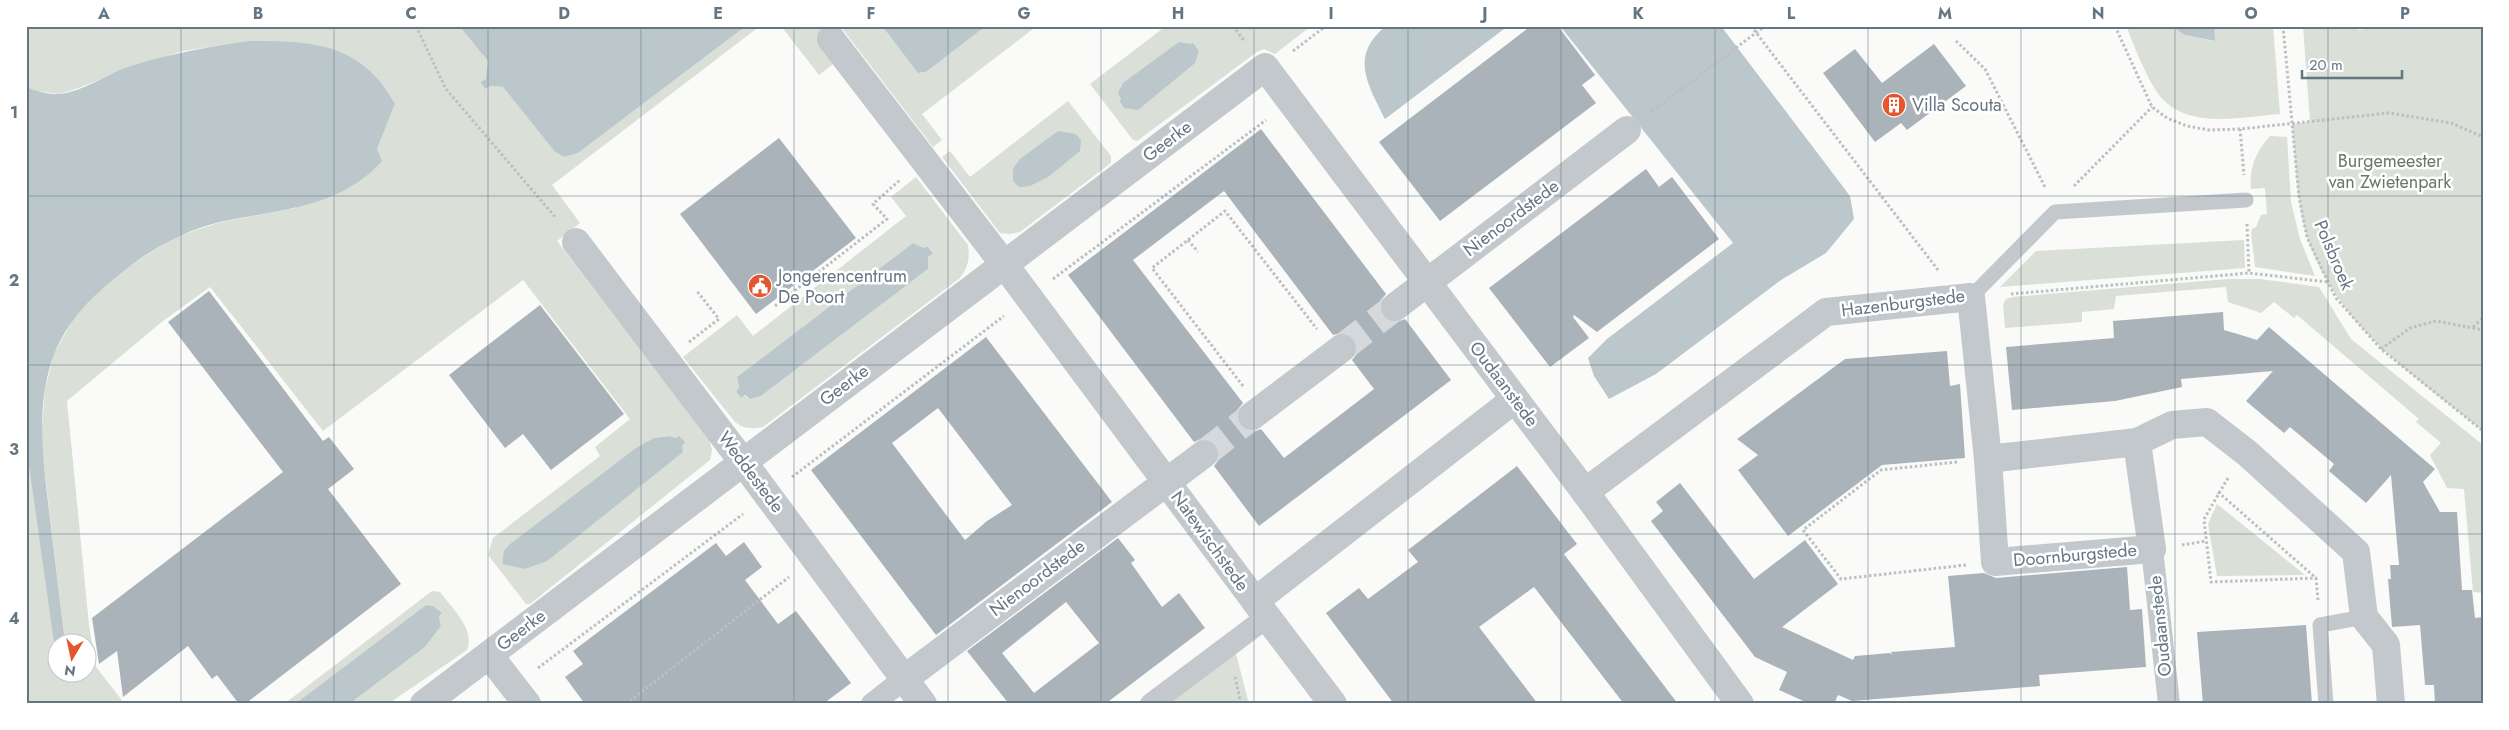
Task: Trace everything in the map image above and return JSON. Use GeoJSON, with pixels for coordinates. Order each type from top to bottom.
{"type":"FeatureCollection","features":[{"type":"Feature","properties":{"kind":"street","name":"Natewischstede"},"geometry":{"type":"LineString","coordinates":[[831,39],[1004,264],[1261,609],[1515,399]]}},
{"type":"Feature","properties":{"kind":"street","name":"Oudaanstede"},"geometry":{"type":"LineString","coordinates":[[1264,67],[1585,492],[1740,704]]}},
{"type":"Feature","properties":{"kind":"street","name":"Geerke"},"geometry":{"type":"LineString","coordinates":[[424,704],[1264,67]]}},
{"type":"Feature","properties":{"kind":"street","name":"Nienoordstede"},"geometry":{"type":"LineString","coordinates":[[1395,307],[1627,130]]}},
{"type":"Feature","properties":{"kind":"street","name":"Weddestede"},"geometry":{"type":"LineString","coordinates":[[576,242],[923,704]]}},
{"type":"Feature","properties":{"kind":"street","name":"Doornburgstede"},"geometry":{"type":"LineString","coordinates":[[1965,298],[1988,458],[1995,562],[2152,549],[2138,442]]}},
{"type":"Feature","properties":{"kind":"street","name":"Hazenburgstede"},"geometry":{"type":"LineString","coordinates":[[1585,492],[1826,312],[1965,298]]}},
{"type":"Feature","properties":{"kind":"street"},"geometry":{"type":"LineString","coordinates":[[1250,404],[1332,342]]}},
{"type":"Feature","properties":{"kind":"street"},"geometry":{"type":"LineString","coordinates":[[1988,458],[2138,442],[2172,425],[2207,422],[2247,453],[2356,552],[2364,617],[2386,646],[2391,704]]}},
{"type":"Feature","properties":{"kind":"street","name":"Nienoordstede"},"geometry":{"type":"LineString","coordinates":[[872,704],[1166,480],[1204,454]]}},
{"type":"Feature","properties":{"kind":"street","name":"Oudaanstede"},"geometry":{"type":"LineString","coordinates":[[2152,549],[2169,704]]}},
{"type":"Feature","properties":{"kind":"street"},"geometry":{"type":"LineString","coordinates":[[1151,704],[1261,609],[1333,704]]}},
{"type":"Feature","properties":{"kind":"street"},"geometry":{"type":"LineString","coordinates":[[489,655],[520,695]]}},
{"type":"Feature","properties":{"kind":"lane"},"geometry":{"type":"LineString","coordinates":[[2055,212],[2246,200]]}},
{"type":"Feature","properties":{"kind":"lane","name":"Hazenburgstede"},"geometry":{"type":"LineString","coordinates":[[1965,298],[2055,212]]}},
{"type":"Feature","properties":{"kind":"lane"},"geometry":{"type":"LineString","coordinates":[[2326,704],[2320,626],[2364,617]]}},
{"type":"Feature","properties":{"kind":"path"},"geometry":{"type":"LineString","coordinates":[[416,26],[446,89],[576,242]]}},
{"type":"Feature","properties":{"kind":"path"},"geometry":{"type":"LineString","coordinates":[[1264,67],[1280,61],[1326,26]]}},
{"type":"Feature","properties":{"kind":"path"},"geometry":{"type":"LineString","coordinates":[[1751,26],[1965,298],[2249,272],[2328,282]]}},
{"type":"Feature","properties":{"kind":"path"},"geometry":{"type":"LineString","coordinates":[[1627,130],[1765,26]]}},
{"type":"Feature","properties":{"kind":"path"},"geometry":{"type":"LineString","coordinates":[[2115,26],[2152,107],[2167,118],[2209,130],[2292,124],[2389,113],[2451,123],[2483,137]]}},
{"type":"Feature","properties":{"kind":"path","name":"Polsbroek"},"geometry":{"type":"LineString","coordinates":[[2283,26],[2299,197],[2308,237],[2328,282],[2336,298],[2381,349],[2483,431]]}},
{"type":"Feature","properties":{"kind":"path"},"geometry":{"type":"LineString","coordinates":[[1956,42],[1985,68],[2042,180],[2055,212]]}},
{"type":"Feature","properties":{"kind":"path"},"geometry":{"type":"LineString","coordinates":[[520,695],[768,496],[1290,102]]}},
{"type":"Feature","properties":{"kind":"path"},"geometry":{"type":"LineString","coordinates":[[2055,212],[2061,199],[2152,107]]}},
{"type":"Feature","properties":{"kind":"path"},"geometry":{"type":"LineString","coordinates":[[775,306],[887,219],[873,204],[923,159]]}},
{"type":"Feature","properties":{"kind":"path"},"geometry":{"type":"LineString","coordinates":[[1250,404],[1152,268],[1225,211],[1332,342]]}},
{"type":"Feature","properties":{"kind":"path"},"geometry":{"type":"LineString","coordinates":[[1188,240],[1198,252]]}},
{"type":"Feature","properties":{"kind":"path"},"geometry":{"type":"LineString","coordinates":[[666,360],[719,320],[696,290]]}},
{"type":"Feature","properties":{"kind":"path"},"geometry":{"type":"LineString","coordinates":[[2473,326],[2483,318]]}},
{"type":"Feature","properties":{"kind":"path"},"geometry":{"type":"LineString","coordinates":[[2381,349],[2410,328],[2436,321],[2473,326],[2483,330]]}},
{"type":"Feature","properties":{"kind":"path"},"geometry":{"type":"LineString","coordinates":[[2247,453],[2218,492],[2204,519],[2211,582],[2316,578]]}},
{"type":"Feature","properties":{"kind":"path"},"geometry":{"type":"LineString","coordinates":[[1988,458],[1881,470],[1803,530],[1841,579],[1995,562]]}},
{"type":"Feature","properties":{"kind":"path"},"geometry":{"type":"LineString","coordinates":[[2218,492],[2316,578],[2320,626]]}},
{"type":"Feature","properties":{"kind":"path"},"geometry":{"type":"LineString","coordinates":[[626,704],[814,557]]}},
{"type":"Feature","properties":{"kind":"green space"},"geometry":{"type":"Polygon","coordinates":[[[26,26],[459,26],[488,61],[486,89],[491,86],[503,87],[555,152],[564,157],[578,153],[746,26],[760,26],[552,185],[580,223],[557,241],[709,438],[712,450],[710,460],[530,604],[526,604],[488,555],[493,538],[600,456],[595,447],[630,419],[523,280],[323,431],[210,287],[163,321],[67,401],[90,632],[64,632],[41,440],[45,389],[54,354],[73,319],[95,294],[128,267],[173,238],[218,223],[295,208],[377,149],[395,104],[248,41],[183,51],[127,68],[79,88],[59,94],[36,91],[26,87],[26,26]],[[670,436],[654,438],[501,562],[525,569],[676,438],[670,436]]]}},
{"type":"Feature","properties":{"kind":"green space"},"geometry":{"type":"Polygon","coordinates":[[[781,26],[882,26],[918,73],[926,72],[986,26],[1037,26],[922,114],[942,140],[933,147],[841,27],[818,44],[833,64],[819,75],[781,26]]]}},
{"type":"Feature","properties":{"kind":"green space"},"geometry":{"type":"Polygon","coordinates":[[[1166,26],[1311,26],[1275,54],[1264,49],[1257,52],[1137,141],[1133,140],[1090,84],[1166,26]],[[1197,54],[1119,102],[1124,108],[1196,60],[1197,54]]]}},
{"type":"Feature","properties":{"kind":"green space"},"geometry":{"type":"Polygon","coordinates":[[[2126,26],[2171,26],[2185,35],[2214,41],[2214,26],[2273,26],[2280,114],[2212,119],[2195,117],[2166,103],[2151,82],[2126,26]]]}},
{"type":"Feature","properties":{"kind":"green space","name":"Burgemeester van Zwietenpark"},"geometry":{"type":"Polygon","coordinates":[[[2303,26],[2358,26],[2358,30],[2389,26],[2483,26],[2483,431],[2405,369],[2357,323],[2337,297],[2320,268],[2303,223],[2292,124],[2310,122],[2303,26]]]}},
{"type":"Feature","properties":{"kind":"green space"},"geometry":{"type":"Polygon","coordinates":[[[1068,101],[1111,156],[1111,163],[1020,232],[1010,234],[1000,233],[942,157],[950,151],[970,177],[1068,101]],[[1076,134],[1014,178],[1027,186],[1080,140],[1076,134]]]}},
{"type":"Feature","properties":{"kind":"green space"},"geometry":{"type":"Polygon","coordinates":[[[2270,136],[2287,137],[2291,202],[2300,239],[2315,276],[2255,267],[2251,233],[2261,215],[2267,214],[2265,188],[2251,189],[2251,174],[2257,154],[2270,136]]]}},
{"type":"Feature","properties":{"kind":"green space"},"geometry":{"type":"Polygon","coordinates":[[[916,177],[968,245],[968,263],[963,274],[763,427],[748,428],[735,422],[683,357],[737,315],[753,336],[906,216],[891,197],[916,177]],[[913,243],[737,377],[739,387],[736,391],[750,399],[761,396],[928,269],[928,257],[933,252],[927,246],[924,248],[913,243]]]}},
{"type":"Feature","properties":{"kind":"green space"},"geometry":{"type":"Polygon","coordinates":[[[2244,240],[2245,268],[2000,287],[2036,251],[2244,240]]]}},
{"type":"Feature","properties":{"kind":"green space"},"geometry":{"type":"Polygon","coordinates":[[[2228,279],[2260,279],[2319,287],[2351,339],[2483,445],[2483,593],[2473,592],[2464,489],[2447,488],[2430,455],[2441,443],[2416,422],[2419,419],[2297,315],[2294,318],[2274,302],[2261,313],[2228,302],[2226,287],[2116,296],[2114,309],[2082,312],[2082,322],[2005,328],[2003,305],[2006,299],[2012,297],[2228,279]]]}},
{"type":"Feature","properties":{"kind":"green space"},"geometry":{"type":"Polygon","coordinates":[[[26,445],[52,632],[48,632],[48,682],[98,682],[98,670],[121,699],[122,704],[26,704],[26,445]]]}},
{"type":"Feature","properties":{"kind":"green space"},"geometry":{"type":"Polygon","coordinates":[[[2217,504],[2305,575],[2217,576],[2208,524],[2217,504]]]}},
{"type":"Feature","properties":{"kind":"green space"},"geometry":{"type":"Polygon","coordinates":[[[432,591],[440,592],[461,619],[468,635],[467,650],[388,704],[349,704],[425,647],[441,626],[439,617],[442,614],[426,605],[295,704],[284,704],[432,591]]]}},
{"type":"Feature","properties":{"kind":"green space"},"geometry":{"type":"Polygon","coordinates":[[[1235,650],[1249,704],[1166,704],[1235,650]]]}},
{"type":"Feature","properties":{"kind":"shaded area"},"geometry":{"type":"Polygon","coordinates":[[[459,26],[746,26],[578,153],[564,157],[555,152],[503,87],[491,86],[485,89],[481,82],[486,79],[488,61],[459,26]]]}},
{"type":"Feature","properties":{"kind":"shaded area"},"geometry":{"type":"Polygon","coordinates":[[[882,26],[986,26],[926,72],[918,73],[882,26]]]}},
{"type":"Feature","properties":{"kind":"shaded area"},"geometry":{"type":"Polygon","coordinates":[[[1386,26],[1508,26],[1385,119],[1368,82],[1365,71],[1365,59],[1368,48],[1375,37],[1386,26]]]}},
{"type":"Feature","properties":{"kind":"shaded area"},"geometry":{"type":"Polygon","coordinates":[[[1560,26],[1721,26],[1850,196],[1854,219],[1826,253],[1781,280],[1656,374],[1609,399],[1594,376],[1588,358],[1607,339],[1733,243],[1560,26]]]}},
{"type":"Feature","properties":{"kind":"shaded area"},"geometry":{"type":"Polygon","coordinates":[[[2171,26],[2214,26],[2215,41],[2185,35],[2171,26]]]}},
{"type":"Feature","properties":{"kind":"shaded area"},"geometry":{"type":"Polygon","coordinates":[[[248,41],[293,42],[332,49],[350,57],[367,68],[382,83],[395,104],[377,149],[382,161],[366,177],[347,189],[327,198],[285,210],[220,222],[167,242],[131,265],[110,282],[90,300],[73,320],[54,355],[44,395],[42,416],[45,478],[64,632],[52,632],[26,445],[26,87],[51,94],[60,94],[86,86],[119,70],[143,62],[248,41]]]}},
{"type":"Feature","properties":{"kind":"shaded area"},"geometry":{"type":"Polygon","coordinates":[[[1179,42],[1193,43],[1199,51],[1195,63],[1138,110],[1124,108],[1119,101],[1121,99],[1118,93],[1123,83],[1179,42]]]}},
{"type":"Feature","properties":{"kind":"shaded area"},"geometry":{"type":"Polygon","coordinates":[[[1058,131],[1076,134],[1081,140],[1080,151],[1048,177],[1030,186],[1019,187],[1013,181],[1013,169],[1020,159],[1058,131]]]}},
{"type":"Feature","properties":{"kind":"shaded area"},"geometry":{"type":"Polygon","coordinates":[[[913,243],[924,248],[927,246],[933,253],[928,257],[928,269],[761,396],[750,399],[745,395],[741,398],[736,391],[739,387],[737,377],[913,243]]]}},
{"type":"Feature","properties":{"kind":"shaded area"},"geometry":{"type":"Polygon","coordinates":[[[670,436],[676,438],[679,436],[685,442],[682,446],[683,452],[547,561],[525,569],[502,564],[504,551],[509,545],[636,448],[654,438],[670,436]]]}},
{"type":"Feature","properties":{"kind":"shaded area"},"geometry":{"type":"Polygon","coordinates":[[[426,605],[433,606],[442,613],[439,617],[441,626],[425,647],[349,704],[295,704],[426,605]]]}},
{"type":"Feature","properties":{"kind":"building"},"geometry":{"type":"Polygon","coordinates":[[[1531,26],[1558,26],[1595,75],[1582,85],[1596,103],[1440,221],[1379,142],[1531,26]]]}},
{"type":"Feature","properties":{"kind":"building","name":"Villa Scouta"},"geometry":{"type":"Polygon","coordinates":[[[1934,44],[1966,86],[1907,130],[1901,123],[1875,142],[1823,73],[1855,49],[1882,83],[1934,44]]]}},
{"type":"Feature","properties":{"kind":"building"},"geometry":{"type":"Polygon","coordinates":[[[1261,129],[1386,294],[1380,301],[1382,316],[1389,322],[1405,319],[1451,380],[1259,526],[1214,466],[1218,461],[1220,453],[1216,444],[1211,440],[1203,438],[1194,442],[1068,275],[1261,129]],[[1224,191],[1133,260],[1243,403],[1238,409],[1236,417],[1240,426],[1246,431],[1253,432],[1261,429],[1284,458],[1374,389],[1352,360],[1357,354],[1358,347],[1354,338],[1348,333],[1333,335],[1224,191]]]}},
{"type":"Feature","properties":{"kind":"building"},"geometry":{"type":"Polygon","coordinates":[[[779,138],[856,238],[756,314],[680,214],[779,138]]]}},
{"type":"Feature","properties":{"kind":"building"},"geometry":{"type":"Polygon","coordinates":[[[1646,169],[1659,187],[1672,177],[1719,239],[1597,332],[1574,315],[1573,317],[1589,338],[1550,367],[1489,288],[1646,169]]]}},
{"type":"Feature","properties":{"kind":"building"},"geometry":{"type":"Polygon","coordinates":[[[209,291],[323,441],[329,437],[354,469],[328,489],[401,584],[245,704],[239,704],[217,675],[212,679],[188,646],[123,697],[117,651],[99,664],[98,632],[94,632],[92,618],[283,472],[168,322],[209,291]]]}},
{"type":"Feature","properties":{"kind":"building"},"geometry":{"type":"Polygon","coordinates":[[[540,305],[624,414],[551,470],[523,434],[505,448],[449,375],[540,305]]]}},
{"type":"Feature","properties":{"kind":"building"},"geometry":{"type":"Polygon","coordinates":[[[2223,312],[2224,330],[2257,340],[2269,327],[2435,469],[2423,482],[2440,512],[2457,512],[2462,590],[2472,590],[2475,618],[2483,617],[2483,704],[2435,704],[2434,685],[2425,685],[2420,625],[2392,627],[2388,579],[2391,579],[2390,565],[2399,565],[2391,475],[2366,503],[2329,471],[2334,464],[2290,427],[2284,433],[2246,401],[2273,371],[2181,379],[2182,387],[2115,401],[2012,410],[2006,347],[2114,338],[2113,321],[2223,312]]]}},
{"type":"Feature","properties":{"kind":"building"},"geometry":{"type":"Polygon","coordinates":[[[986,337],[1112,502],[936,635],[811,470],[986,337]],[[938,408],[892,443],[965,540],[987,521],[1012,505],[938,408]]]}},
{"type":"Feature","properties":{"kind":"building"},"geometry":{"type":"Polygon","coordinates":[[[1947,351],[1950,386],[1960,384],[1965,458],[1882,465],[1788,536],[1738,470],[1758,455],[1737,439],[1845,359],[1947,351]]]}},
{"type":"Feature","properties":{"kind":"building"},"geometry":{"type":"Polygon","coordinates":[[[1517,466],[1577,544],[1564,554],[1678,704],[1624,704],[1534,587],[1479,627],[1538,704],[1394,704],[1326,613],[1359,588],[1368,599],[1418,562],[1408,550],[1517,466]]]}},
{"type":"Feature","properties":{"kind":"building"},"geometry":{"type":"Polygon","coordinates":[[[1680,483],[1754,579],[1805,540],[1838,584],[1782,627],[1853,660],[1855,656],[1890,653],[1892,655],[1891,652],[1955,647],[1948,576],[1984,573],[1996,578],[2127,567],[2130,610],[2142,609],[2146,667],[2039,675],[2040,686],[1852,701],[1838,695],[1834,704],[1810,704],[1779,690],[1787,672],[1755,657],[1651,521],[1663,511],[1656,502],[1680,483]]]}},
{"type":"Feature","properties":{"kind":"building"},"geometry":{"type":"Polygon","coordinates":[[[1118,538],[1135,560],[1131,563],[1162,607],[1179,593],[1205,628],[1105,704],[1009,704],[967,651],[1118,538]],[[1066,602],[1002,653],[1034,693],[1099,643],[1066,602]]]}},
{"type":"Feature","properties":{"kind":"building"},"geometry":{"type":"Polygon","coordinates":[[[744,542],[762,567],[745,580],[778,624],[796,611],[851,683],[823,704],[585,704],[565,677],[583,664],[573,651],[716,543],[726,556],[744,542]]]}},
{"type":"Feature","properties":{"kind":"building"},"geometry":{"type":"Polygon","coordinates":[[[2306,625],[2312,704],[2203,704],[2197,632],[2306,625]]]}},
{"type":"Feature","properties":{"kind":"tunnel"},"geometry":{"type":"LineString","coordinates":[[1342,348],[1395,307]]}},
{"type":"Feature","properties":{"kind":"tunnel"},"geometry":{"type":"LineString","coordinates":[[1204,454],[1252,416]]}},
{"type":"Feature","properties":{"kind":"place","name":"Villa Scouta"},"geometry":{"type":"Point","coordinates":[1894,105]}},
{"type":"Feature","properties":{"kind":"place","name":"Jongerencentrum De Poort"},"geometry":{"type":"Point","coordinates":[760,286]}}]}
